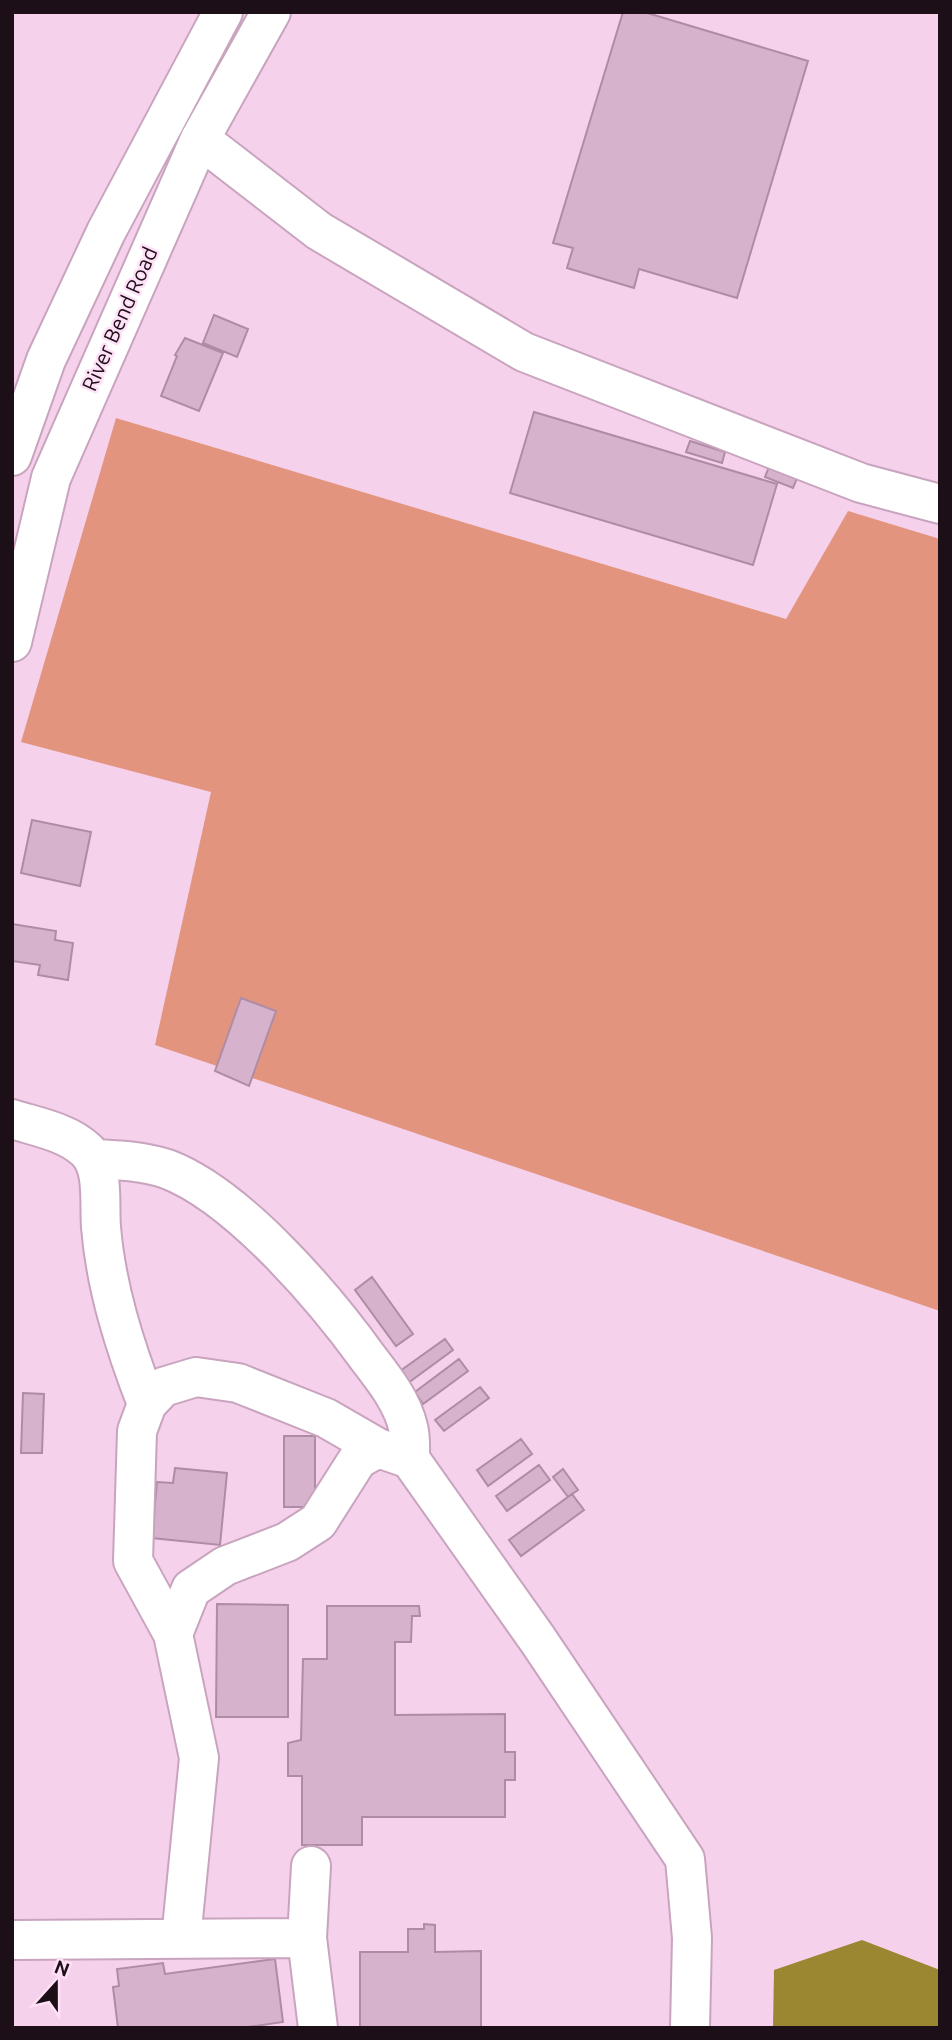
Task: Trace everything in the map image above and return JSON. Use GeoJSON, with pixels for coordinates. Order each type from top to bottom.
{"type":"FeatureCollection","features":[{"type":"Feature","properties":{"kind":"street"},"geometry":{"type":"LineString","coordinates":[[12,456],[46,360],[101,244],[223,12]]}},
{"type":"Feature","properties":{"kind":"street","name":"River Bend Road"},"geometry":{"type":"LineString","coordinates":[[12,642],[51,478],[200,139],[271,12]]}},
{"type":"Feature","properties":{"kind":"street"},"geometry":{"type":"LineString","coordinates":[[200,139],[319,231],[524,352],[861,484],[940,504]]}},
{"type":"Feature","properties":{"kind":"street"},"geometry":{"type":"LineString","coordinates":[[12,1119],[65,1136],[87,1151],[97,1166],[101,1229],[112,1296],[130,1360],[147,1404]]}},
{"type":"Feature","properties":{"kind":"street"},"geometry":{"type":"LineString","coordinates":[[93,1159],[128,1160],[166,1169],[199,1185],[236,1213],[296,1268],[350,1332],[395,1395],[409,1428],[394,1454]]}},
{"type":"Feature","properties":{"kind":"street"},"geometry":{"type":"LineString","coordinates":[[181,1939],[199,1758],[173,1634],[133,1561],[137,1431],[147,1404],[163,1387],[195,1377],[238,1383],[326,1418],[394,1454],[538,1640],[685,1859],[692,1938],[690,2028]]}},
{"type":"Feature","properties":{"kind":"street"},"geometry":{"type":"LineString","coordinates":[[173,1634],[191,1589],[225,1566],[287,1542],[318,1522],[358,1459],[394,1454]]}},
{"type":"Feature","properties":{"kind":"street"},"geometry":{"type":"LineString","coordinates":[[311,1866],[307,1938],[318,2028]]}},
{"type":"Feature","properties":{"kind":"street"},"geometry":{"type":"LineString","coordinates":[[12,1940],[307,1938]]}},
{"type":"Feature","properties":{"kind":"shaded area"},"geometry":{"type":"Polygon","coordinates":[[[116,418],[786,619],[848,511],[940,539],[940,1311],[155,1045],[211,792],[21,742],[116,418]]]}},
{"type":"Feature","properties":{"kind":"shaded area"},"geometry":{"type":"Polygon","coordinates":[[[862,1940],[940,1970],[940,2028],[773,2028],[774,1970],[862,1940]]]}},
{"type":"Feature","properties":{"kind":"building"},"geometry":{"type":"Polygon","coordinates":[[[623,12],[644,12],[808,61],[737,298],[639,269],[634,288],[567,268],[573,248],[553,243],[623,12]]]}},
{"type":"Feature","properties":{"kind":"building"},"geometry":{"type":"Polygon","coordinates":[[[214,315],[248,329],[237,357],[203,343],[214,315]]]}},
{"type":"Feature","properties":{"kind":"building"},"geometry":{"type":"Polygon","coordinates":[[[185,338],[223,353],[199,411],[161,396],[177,356],[175,355],[185,338]]]}},
{"type":"Feature","properties":{"kind":"building"},"geometry":{"type":"Polygon","coordinates":[[[534,412],[777,484],[753,565],[510,493],[534,412]]]}},
{"type":"Feature","properties":{"kind":"building"},"geometry":{"type":"Polygon","coordinates":[[[690,441],[725,452],[722,463],[686,452],[690,441]]]}},
{"type":"Feature","properties":{"kind":"building"},"geometry":{"type":"Polygon","coordinates":[[[771,462],[799,473],[793,488],[765,477],[771,462]]]}},
{"type":"Feature","properties":{"kind":"building"},"geometry":{"type":"Polygon","coordinates":[[[32,820],[91,832],[80,886],[21,873],[32,820]]]}},
{"type":"Feature","properties":{"kind":"building"},"geometry":{"type":"Polygon","coordinates":[[[12,924],[56,931],[55,940],[73,943],[68,980],[38,975],[40,965],[12,961],[12,924]]]}},
{"type":"Feature","properties":{"kind":"building"},"geometry":{"type":"Polygon","coordinates":[[[241,998],[276,1011],[249,1086],[215,1071],[241,998]]]}},
{"type":"Feature","properties":{"kind":"building"},"geometry":{"type":"Polygon","coordinates":[[[372,1277],[413,1334],[396,1346],[355,1290],[372,1277]]]}},
{"type":"Feature","properties":{"kind":"building"},"geometry":{"type":"Polygon","coordinates":[[[445,1339],[453,1350],[408,1383],[400,1371],[445,1339]]]}},
{"type":"Feature","properties":{"kind":"building"},"geometry":{"type":"Polygon","coordinates":[[[459,1359],[468,1371],[423,1404],[415,1392],[459,1359]]]}},
{"type":"Feature","properties":{"kind":"building"},"geometry":{"type":"Polygon","coordinates":[[[480,1387],[489,1398],[444,1431],[435,1420],[480,1387]]]}},
{"type":"Feature","properties":{"kind":"building"},"geometry":{"type":"Polygon","coordinates":[[[23,1393],[44,1394],[42,1453],[21,1453],[23,1393]]]}},
{"type":"Feature","properties":{"kind":"building"},"geometry":{"type":"Polygon","coordinates":[[[284,1436],[315,1436],[315,1507],[284,1507],[284,1436]]]}},
{"type":"Feature","properties":{"kind":"building"},"geometry":{"type":"Polygon","coordinates":[[[521,1439],[532,1454],[488,1486],[477,1470],[521,1439]]]}},
{"type":"Feature","properties":{"kind":"building"},"geometry":{"type":"Polygon","coordinates":[[[539,1465],[550,1480],[507,1511],[496,1496],[539,1465]]]}},
{"type":"Feature","properties":{"kind":"building"},"geometry":{"type":"Polygon","coordinates":[[[175,1468],[227,1473],[220,1545],[152,1538],[157,1482],[173,1483],[175,1468]]]}},
{"type":"Feature","properties":{"kind":"building"},"geometry":{"type":"Polygon","coordinates":[[[563,1469],[578,1490],[568,1497],[553,1477],[563,1469]]]}},
{"type":"Feature","properties":{"kind":"building"},"geometry":{"type":"Polygon","coordinates":[[[572,1494],[584,1510],[521,1556],[509,1540],[572,1494]]]}},
{"type":"Feature","properties":{"kind":"building"},"geometry":{"type":"Polygon","coordinates":[[[217,1604],[288,1605],[288,1717],[216,1717],[217,1604]]]}},
{"type":"Feature","properties":{"kind":"building"},"geometry":{"type":"Polygon","coordinates":[[[327,1606],[419,1606],[420,1616],[412,1616],[411,1642],[395,1642],[395,1715],[505,1714],[505,1752],[515,1752],[515,1780],[505,1780],[505,1817],[362,1817],[362,1845],[302,1845],[302,1776],[288,1776],[288,1743],[301,1740],[303,1659],[327,1659],[327,1606]]]}},
{"type":"Feature","properties":{"kind":"building"},"geometry":{"type":"Polygon","coordinates":[[[424,1924],[435,1925],[435,1952],[481,1951],[481,2028],[360,2028],[360,1952],[408,1952],[408,1929],[424,1929],[424,1924]]]}},
{"type":"Feature","properties":{"kind":"building"},"geometry":{"type":"Polygon","coordinates":[[[275,1959],[283,2022],[241,2028],[118,2028],[113,1987],[119,1986],[117,1969],[163,1963],[165,1974],[275,1959]]]}}]}
